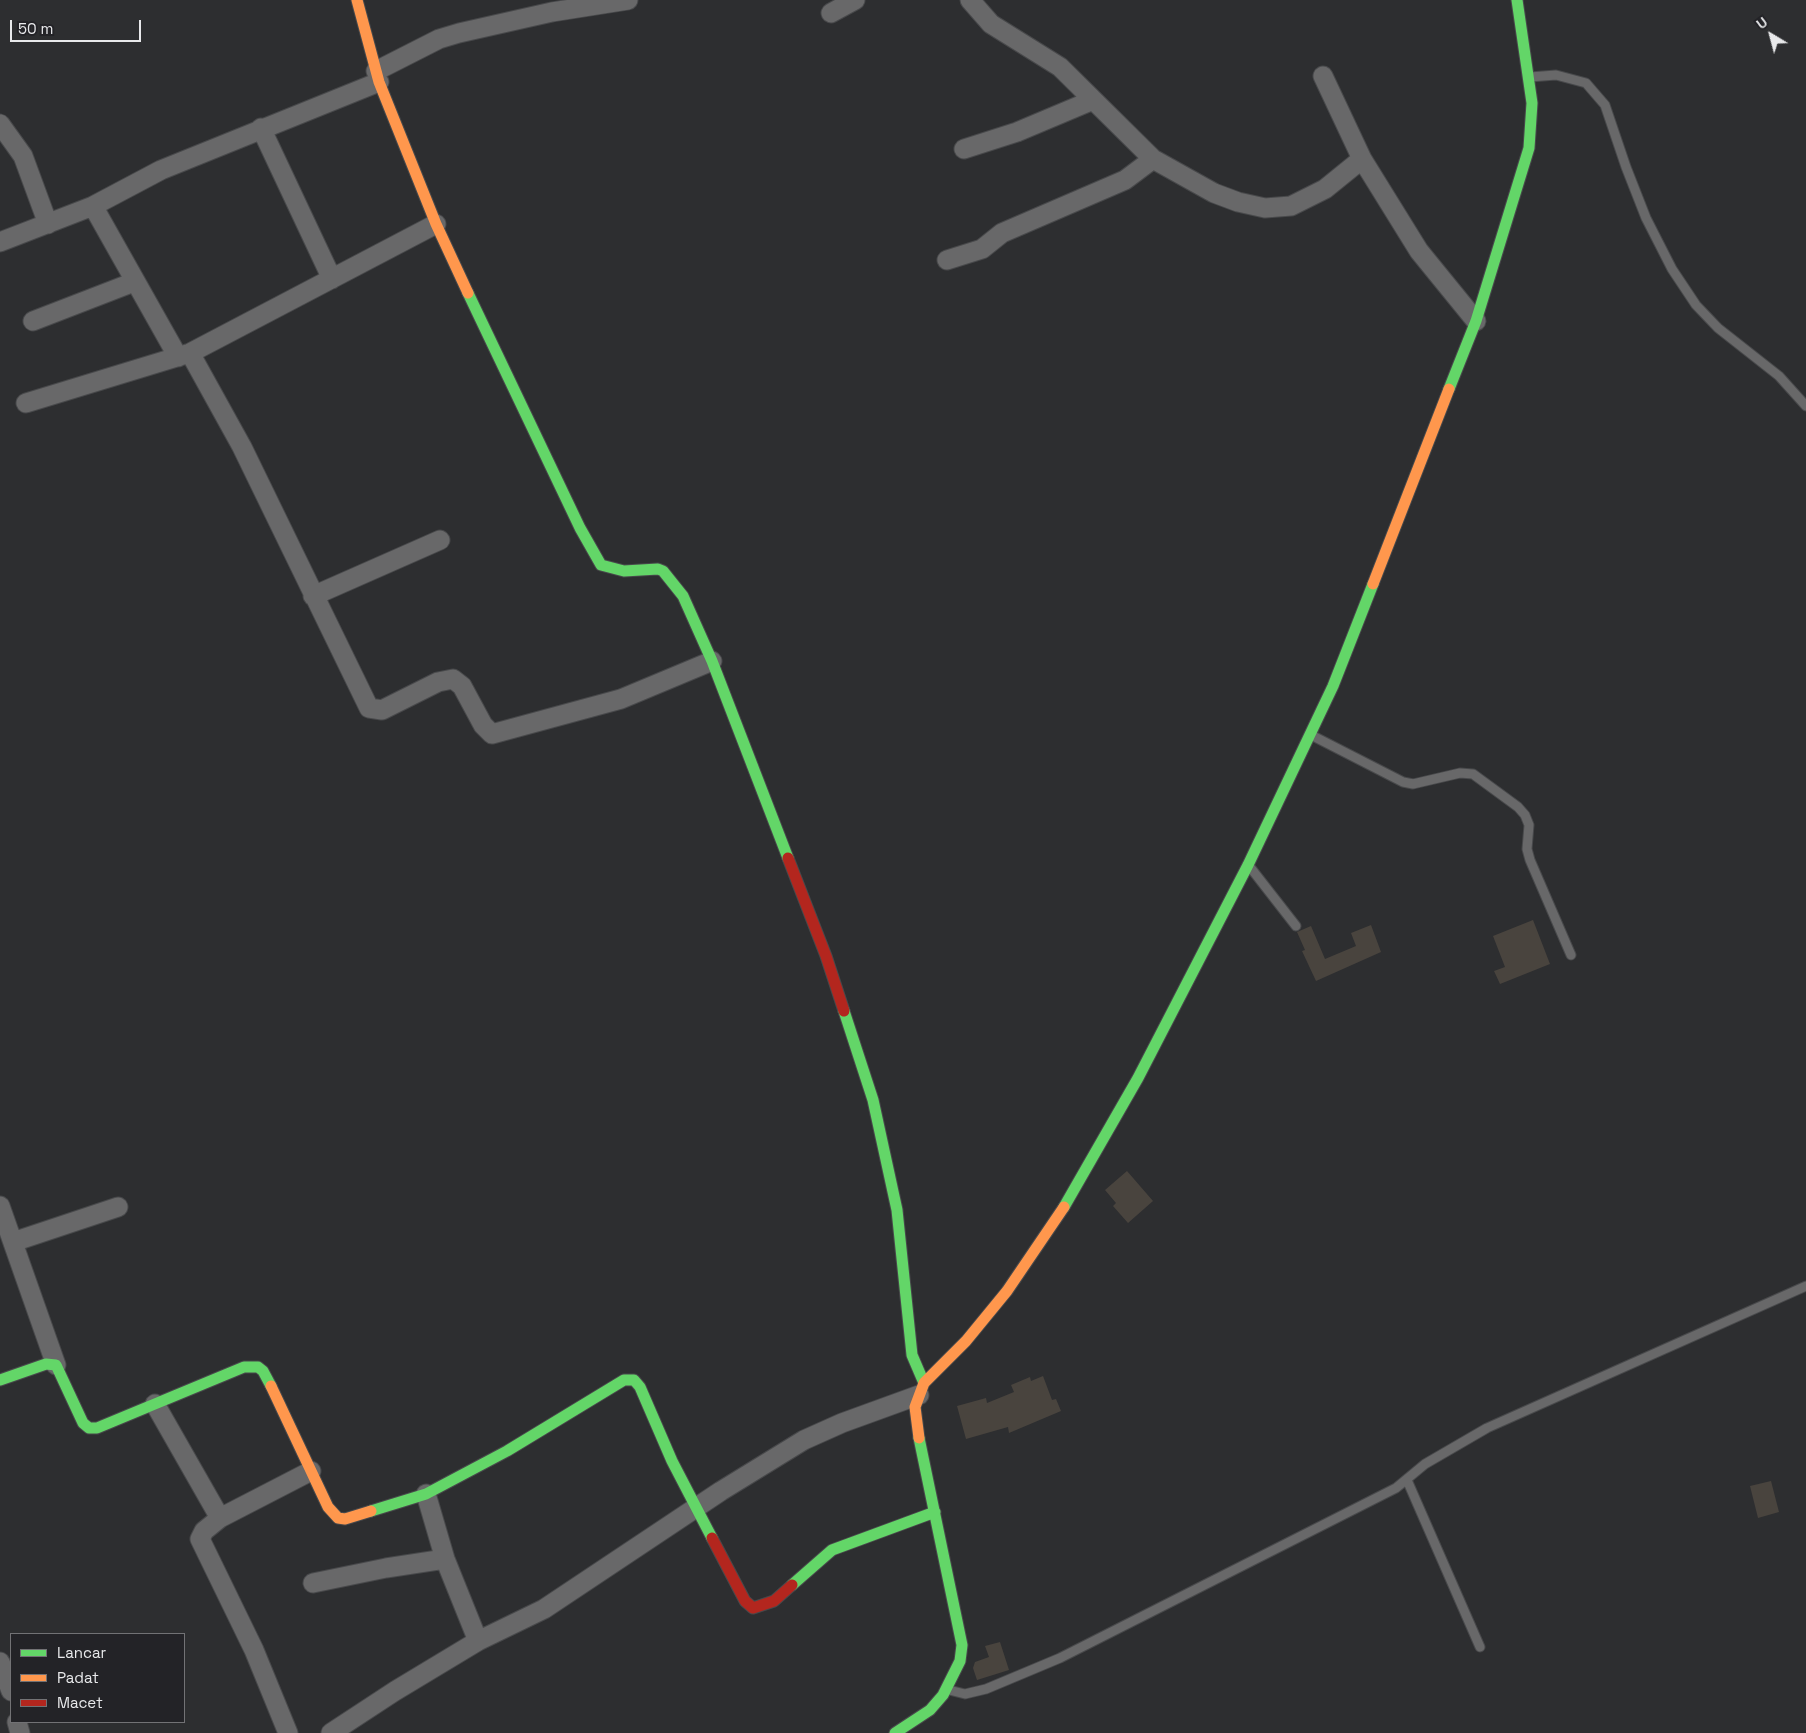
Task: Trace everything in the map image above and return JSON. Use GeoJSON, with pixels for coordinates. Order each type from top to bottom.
{"type":"FeatureCollection","features":[{"type":"Feature","properties":{"kind":"street"},"geometry":{"type":"LineString","coordinates":[[357,0],[378,76],[436,224],[505,374],[580,528],[601,564],[610,569],[624,571],[658,569],[663,572],[683,596],[712,661],[826,956],[873,1100],[897,1210],[914,1363],[922,1389]]}},
{"type":"Feature","properties":{"kind":"street"},"geometry":{"type":"LineString","coordinates":[[0,242],[93,206],[155,173],[378,76],[428,44],[459,33],[552,12],[628,0]]}},
{"type":"Feature","properties":{"kind":"street"},"geometry":{"type":"LineString","coordinates":[[831,13],[855,0]]}},
{"type":"Feature","properties":{"kind":"street"},"geometry":{"type":"LineString","coordinates":[[970,0],[991,24],[1060,68],[1153,160],[1214,193],[1238,202],[1265,208],[1300,204],[1325,189],[1362,159]]}},
{"type":"Feature","properties":{"kind":"street"},"geometry":{"type":"LineString","coordinates":[[900,1732],[930,1710],[947,1689],[960,1661],[962,1645],[915,1420],[915,1407],[922,1389],[966,1341],[1007,1291],[1061,1212],[1138,1078],[1248,866],[1311,734],[1344,659],[1476,322],[1529,148],[1532,103],[1530,77],[1517,0]]}},
{"type":"Feature","properties":{"kind":"street"},"geometry":{"type":"LineString","coordinates":[[1323,76],[1362,159],[1418,252],[1476,322]]}},
{"type":"Feature","properties":{"kind":"street"},"geometry":{"type":"LineString","coordinates":[[964,149],[1017,132],[1093,100]]}},
{"type":"Feature","properties":{"kind":"street"},"geometry":{"type":"LineString","coordinates":[[0,124],[23,156],[48,224]]}},
{"type":"Feature","properties":{"kind":"street"},"geometry":{"type":"LineString","coordinates":[[261,128],[332,279]]}},
{"type":"Feature","properties":{"kind":"street"},"geometry":{"type":"LineString","coordinates":[[947,260],[982,249],[1002,232],[1125,180],[1153,160]]}},
{"type":"Feature","properties":{"kind":"street"},"geometry":{"type":"LineString","coordinates":[[93,206],[134,282],[184,355],[242,447],[368,708],[382,710],[438,682],[452,679],[462,686],[482,725],[492,734],[621,699],[712,661]]}},
{"type":"Feature","properties":{"kind":"street"},"geometry":{"type":"LineString","coordinates":[[26,403],[184,355],[436,224]]}},
{"type":"Feature","properties":{"kind":"street"},"geometry":{"type":"LineString","coordinates":[[33,320],[134,282]]}},
{"type":"Feature","properties":{"kind":"street"},"geometry":{"type":"LineString","coordinates":[[313,596],[440,540]]}},
{"type":"Feature","properties":{"kind":"street"},"geometry":{"type":"LineString","coordinates":[[0,1206],[56,1365],[83,1423],[90,1428],[97,1428],[244,1367],[258,1366],[263,1371],[279,1402],[328,1507],[338,1518],[354,1517],[426,1494],[507,1451],[624,1380],[634,1380],[640,1387],[672,1461],[745,1601],[753,1608],[774,1601],[832,1550],[935,1512]]}},
{"type":"Feature","properties":{"kind":"street"},"geometry":{"type":"LineString","coordinates":[[13,1242],[118,1207]]}},
{"type":"Feature","properties":{"kind":"street"},"geometry":{"type":"LineString","coordinates":[[0,1380],[46,1364],[56,1365]]}},
{"type":"Feature","properties":{"kind":"street"},"geometry":{"type":"LineString","coordinates":[[331,1733],[395,1691],[478,1641],[544,1609],[768,1461],[804,1440],[922,1389]]}},
{"type":"Feature","properties":{"kind":"street"},"geometry":{"type":"LineString","coordinates":[[155,1404],[220,1518]]}},
{"type":"Feature","properties":{"kind":"street"},"geometry":{"type":"LineString","coordinates":[[288,1733],[254,1650],[200,1539],[204,1531],[220,1518],[310,1471]]}},
{"type":"Feature","properties":{"kind":"street"},"geometry":{"type":"LineString","coordinates":[[426,1494],[445,1559],[478,1641]]}},
{"type":"Feature","properties":{"kind":"street"},"geometry":{"type":"LineString","coordinates":[[313,1583],[386,1568],[445,1559]]}},
{"type":"Feature","properties":{"kind":"street"},"geometry":{"type":"LineString","coordinates":[[0,1662],[10,1688]]}},
{"type":"Feature","properties":{"kind":"lane"},"geometry":{"type":"LineString","coordinates":[[1530,77],[1556,75],[1586,83],[1604,106],[1646,218],[1672,269],[1696,305],[1718,328],[1779,376],[1806,406]]}},
{"type":"Feature","properties":{"kind":"lane"},"geometry":{"type":"LineString","coordinates":[[1311,734],[1403,782],[1412,784],[1460,773],[1473,774],[1518,807],[1525,815],[1529,825],[1527,849],[1530,860],[1571,955]]}},
{"type":"Feature","properties":{"kind":"lane"},"geometry":{"type":"LineString","coordinates":[[1248,866],[1266,885],[1296,926]]}},
{"type":"Feature","properties":{"kind":"lane"},"geometry":{"type":"LineString","coordinates":[[947,1689],[965,1694],[986,1689],[1060,1658],[1388,1492],[1407,1480],[1425,1464],[1487,1428],[1806,1286]]}},
{"type":"Feature","properties":{"kind":"lane"},"geometry":{"type":"LineString","coordinates":[[1407,1480],[1480,1647]]}},
{"type":"Feature","properties":{"kind":"building"},"geometry":{"type":"Polygon","coordinates":[[[1533,920],[1550,964],[1500,984],[1494,971],[1505,967],[1493,936],[1533,920]]]}},
{"type":"Feature","properties":{"kind":"building"},"geometry":{"type":"Polygon","coordinates":[[[1371,925],[1381,952],[1316,981],[1302,951],[1305,950],[1297,932],[1311,926],[1325,959],[1356,946],[1351,933],[1371,925]]]}},
{"type":"Feature","properties":{"kind":"building"},"geometry":{"type":"Polygon","coordinates":[[[1127,1171],[1153,1201],[1128,1223],[1113,1206],[1116,1203],[1105,1190],[1127,1171]]]}},
{"type":"Feature","properties":{"kind":"building"},"geometry":{"type":"Polygon","coordinates":[[[1043,1376],[1052,1400],[1056,1399],[1061,1411],[1009,1433],[1008,1427],[966,1439],[957,1406],[986,1398],[987,1403],[1014,1392],[1011,1385],[1030,1377],[1031,1381],[1043,1376]]]}},
{"type":"Feature","properties":{"kind":"building"},"geometry":{"type":"Polygon","coordinates":[[[1771,1481],[1779,1512],[1758,1518],[1750,1486],[1771,1481]]]}},
{"type":"Feature","properties":{"kind":"building"},"geometry":{"type":"Polygon","coordinates":[[[1000,1642],[1009,1670],[977,1680],[973,1668],[975,1662],[989,1657],[985,1646],[1000,1642]]]}},
{"type":"Feature","properties":{"kind":"traffic: fast"},"geometry":{"type":"LineString","coordinates":[[1449,389],[1476,321],[1529,148],[1532,103],[1517,0]]}},
{"type":"Feature","properties":{"kind":"traffic: fast"},"geometry":{"type":"LineString","coordinates":[[468,293],[580,528],[601,565],[624,571],[658,569],[663,571],[683,596],[712,661],[788,858]]}},
{"type":"Feature","properties":{"kind":"traffic: fast"},"geometry":{"type":"LineString","coordinates":[[1064,1207],[1138,1078],[1248,865],[1333,686],[1373,584]]}},
{"type":"Feature","properties":{"kind":"traffic: fast"},"geometry":{"type":"LineString","coordinates":[[844,1011],[873,1100],[897,1210],[912,1355],[924,1383]]}},
{"type":"Feature","properties":{"kind":"traffic: fast"},"geometry":{"type":"LineString","coordinates":[[0,1380],[46,1364],[56,1365],[83,1423],[89,1428],[97,1428],[244,1367],[258,1367],[263,1371],[271,1386]]}},
{"type":"Feature","properties":{"kind":"traffic: fast"},"geometry":{"type":"LineString","coordinates":[[371,1511],[426,1494],[507,1451],[624,1380],[634,1380],[640,1387],[672,1461],[712,1538]]}},
{"type":"Feature","properties":{"kind":"traffic: fast"},"geometry":{"type":"LineString","coordinates":[[895,1733],[930,1710],[943,1695],[960,1661],[962,1645],[919,1438]]}},
{"type":"Feature","properties":{"kind":"traffic: fast"},"geometry":{"type":"LineString","coordinates":[[792,1585],[832,1550],[935,1512]]}},
{"type":"Feature","properties":{"kind":"traffic: slow"},"geometry":{"type":"LineString","coordinates":[[357,0],[379,82],[436,224],[468,293]]}},
{"type":"Feature","properties":{"kind":"traffic: slow"},"geometry":{"type":"LineString","coordinates":[[1373,584],[1449,389]]}},
{"type":"Feature","properties":{"kind":"traffic: slow"},"geometry":{"type":"LineString","coordinates":[[919,1438],[915,1407],[924,1383],[966,1341],[1007,1291],[1064,1207]]}},
{"type":"Feature","properties":{"kind":"traffic: slow"},"geometry":{"type":"LineString","coordinates":[[271,1386],[328,1507],[338,1518],[345,1519],[371,1511]]}},
{"type":"Feature","properties":{"kind":"traffic: jam"},"geometry":{"type":"LineString","coordinates":[[788,858],[826,956],[844,1011]]}},
{"type":"Feature","properties":{"kind":"traffic: jam"},"geometry":{"type":"LineString","coordinates":[[712,1538],[745,1601],[753,1608],[774,1601],[792,1585]]}}]}
